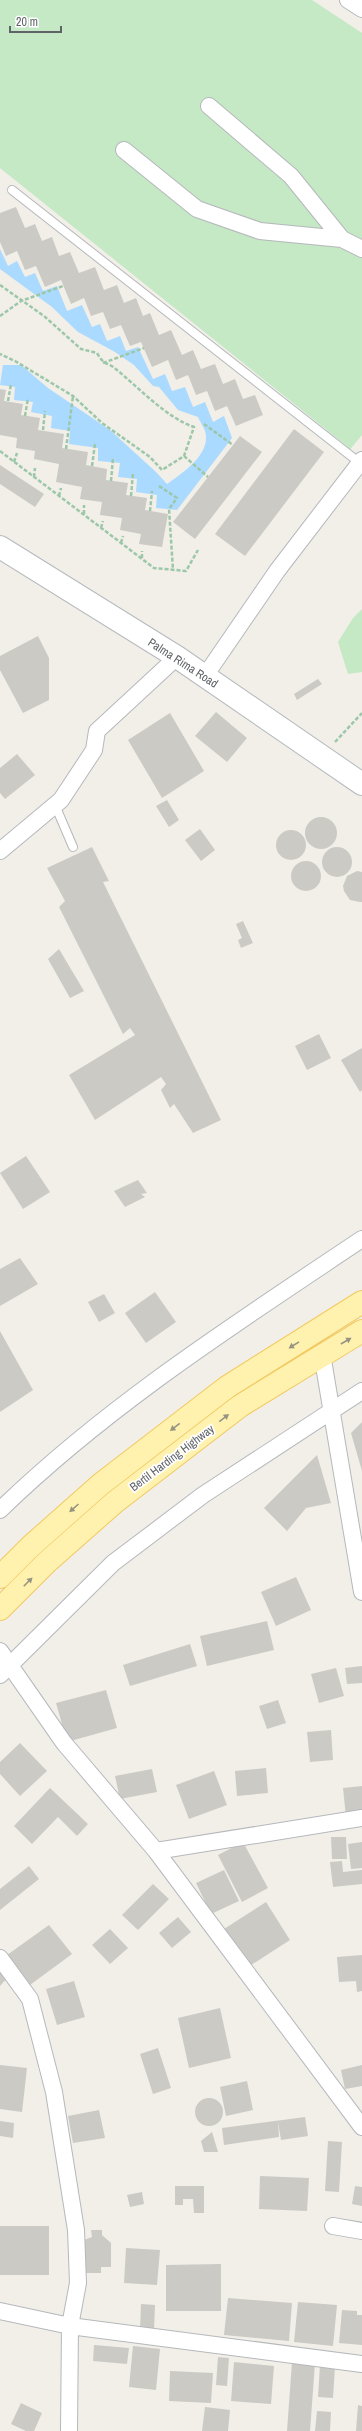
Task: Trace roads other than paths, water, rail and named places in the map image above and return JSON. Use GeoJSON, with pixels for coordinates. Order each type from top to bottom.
{"type":"FeatureCollection","features":[{"type":"Feature","properties":{"kind":"main road","name":"Bertil Harding Highway"},"geometry":{"type":"LineString","coordinates":[[0,1577],[31,1546],[101,1484],[227,1387],[362,1302]]}},
{"type":"Feature","properties":{"kind":"main road","name":"Bertil Harding Highway"},"geometry":{"type":"LineString","coordinates":[[0,1609],[47,1562],[115,1502],[240,1406],[322,1354],[362,1332]]}},
{"type":"Feature","properties":{"kind":"street"},"geometry":{"type":"LineString","coordinates":[[348,0],[362,9]]}},
{"type":"Feature","properties":{"kind":"street"},"geometry":{"type":"LineString","coordinates":[[209,106],[291,176],[342,239]]}},
{"type":"Feature","properties":{"kind":"street"},"geometry":{"type":"LineString","coordinates":[[124,150],[197,209],[260,231],[342,239],[362,249]]}},
{"type":"Feature","properties":{"kind":"street"},"geometry":{"type":"LineString","coordinates":[[204,676],[277,572],[361,462]]}},
{"type":"Feature","properties":{"kind":"street","name":"Palma Rima Road"},"geometry":{"type":"LineString","coordinates":[[0,547],[177,658],[362,784]]}},
{"type":"Feature","properties":{"kind":"street"},"geometry":{"type":"LineString","coordinates":[[0,851],[61,800],[94,750],[97,731],[177,658]]}},
{"type":"Feature","properties":{"kind":"street"},"geometry":{"type":"LineString","coordinates":[[0,1510],[69,1449],[140,1393],[265,1304],[362,1239]]}},
{"type":"Feature","properties":{"kind":"street"},"geometry":{"type":"LineString","coordinates":[[322,1354],[330,1410],[359,1567],[362,1592]]}},
{"type":"Feature","properties":{"kind":"street"},"geometry":{"type":"LineString","coordinates":[[5,1669],[114,1563],[203,1495],[330,1410],[362,1391]]}},
{"type":"Feature","properties":{"kind":"street"},"geometry":{"type":"LineString","coordinates":[[0,1651],[5,1669],[64,1743],[156,1851],[362,2127]]}},
{"type":"Feature","properties":{"kind":"street"},"geometry":{"type":"LineString","coordinates":[[156,1851],[362,1818]]}},
{"type":"Feature","properties":{"kind":"street"},"geometry":{"type":"LineString","coordinates":[[0,1958],[30,1999],[54,2092],[78,2250],[78,2283],[70,2326],[68,2431]]}},
{"type":"Feature","properties":{"kind":"street"},"geometry":{"type":"LineString","coordinates":[[333,2226],[362,2231]]}},
{"type":"Feature","properties":{"kind":"street"},"geometry":{"type":"LineString","coordinates":[[0,2311],[70,2326],[362,2364]]}},
{"type":"Feature","properties":{"kind":"lane"},"geometry":{"type":"LineString","coordinates":[[12,190],[361,462]]}},
{"type":"Feature","properties":{"kind":"lane"},"geometry":{"type":"LineString","coordinates":[[55,805],[73,847]]}},
{"type":"Feature","properties":{"kind":"water"},"geometry":{"type":"Polygon","coordinates":[[[0,249],[8,266],[17,261],[25,277],[35,273],[43,291],[57,286],[67,311],[82,305],[92,327],[100,324],[107,341],[120,336],[126,351],[138,347],[153,379],[165,374],[172,391],[185,387],[193,407],[205,402],[213,422],[224,416],[232,438],[177,510],[156,508],[157,495],[136,492],[137,479],[118,477],[120,463],[98,461],[98,448],[69,444],[70,431],[51,428],[52,416],[31,412],[33,402],[14,400],[15,387],[0,385],[3,365],[21,365],[48,388],[110,430],[167,484],[194,462],[204,447],[206,439],[205,431],[198,417],[178,410],[159,387],[153,386],[134,365],[115,352],[78,332],[52,307],[0,269],[0,249]]]}}]}
